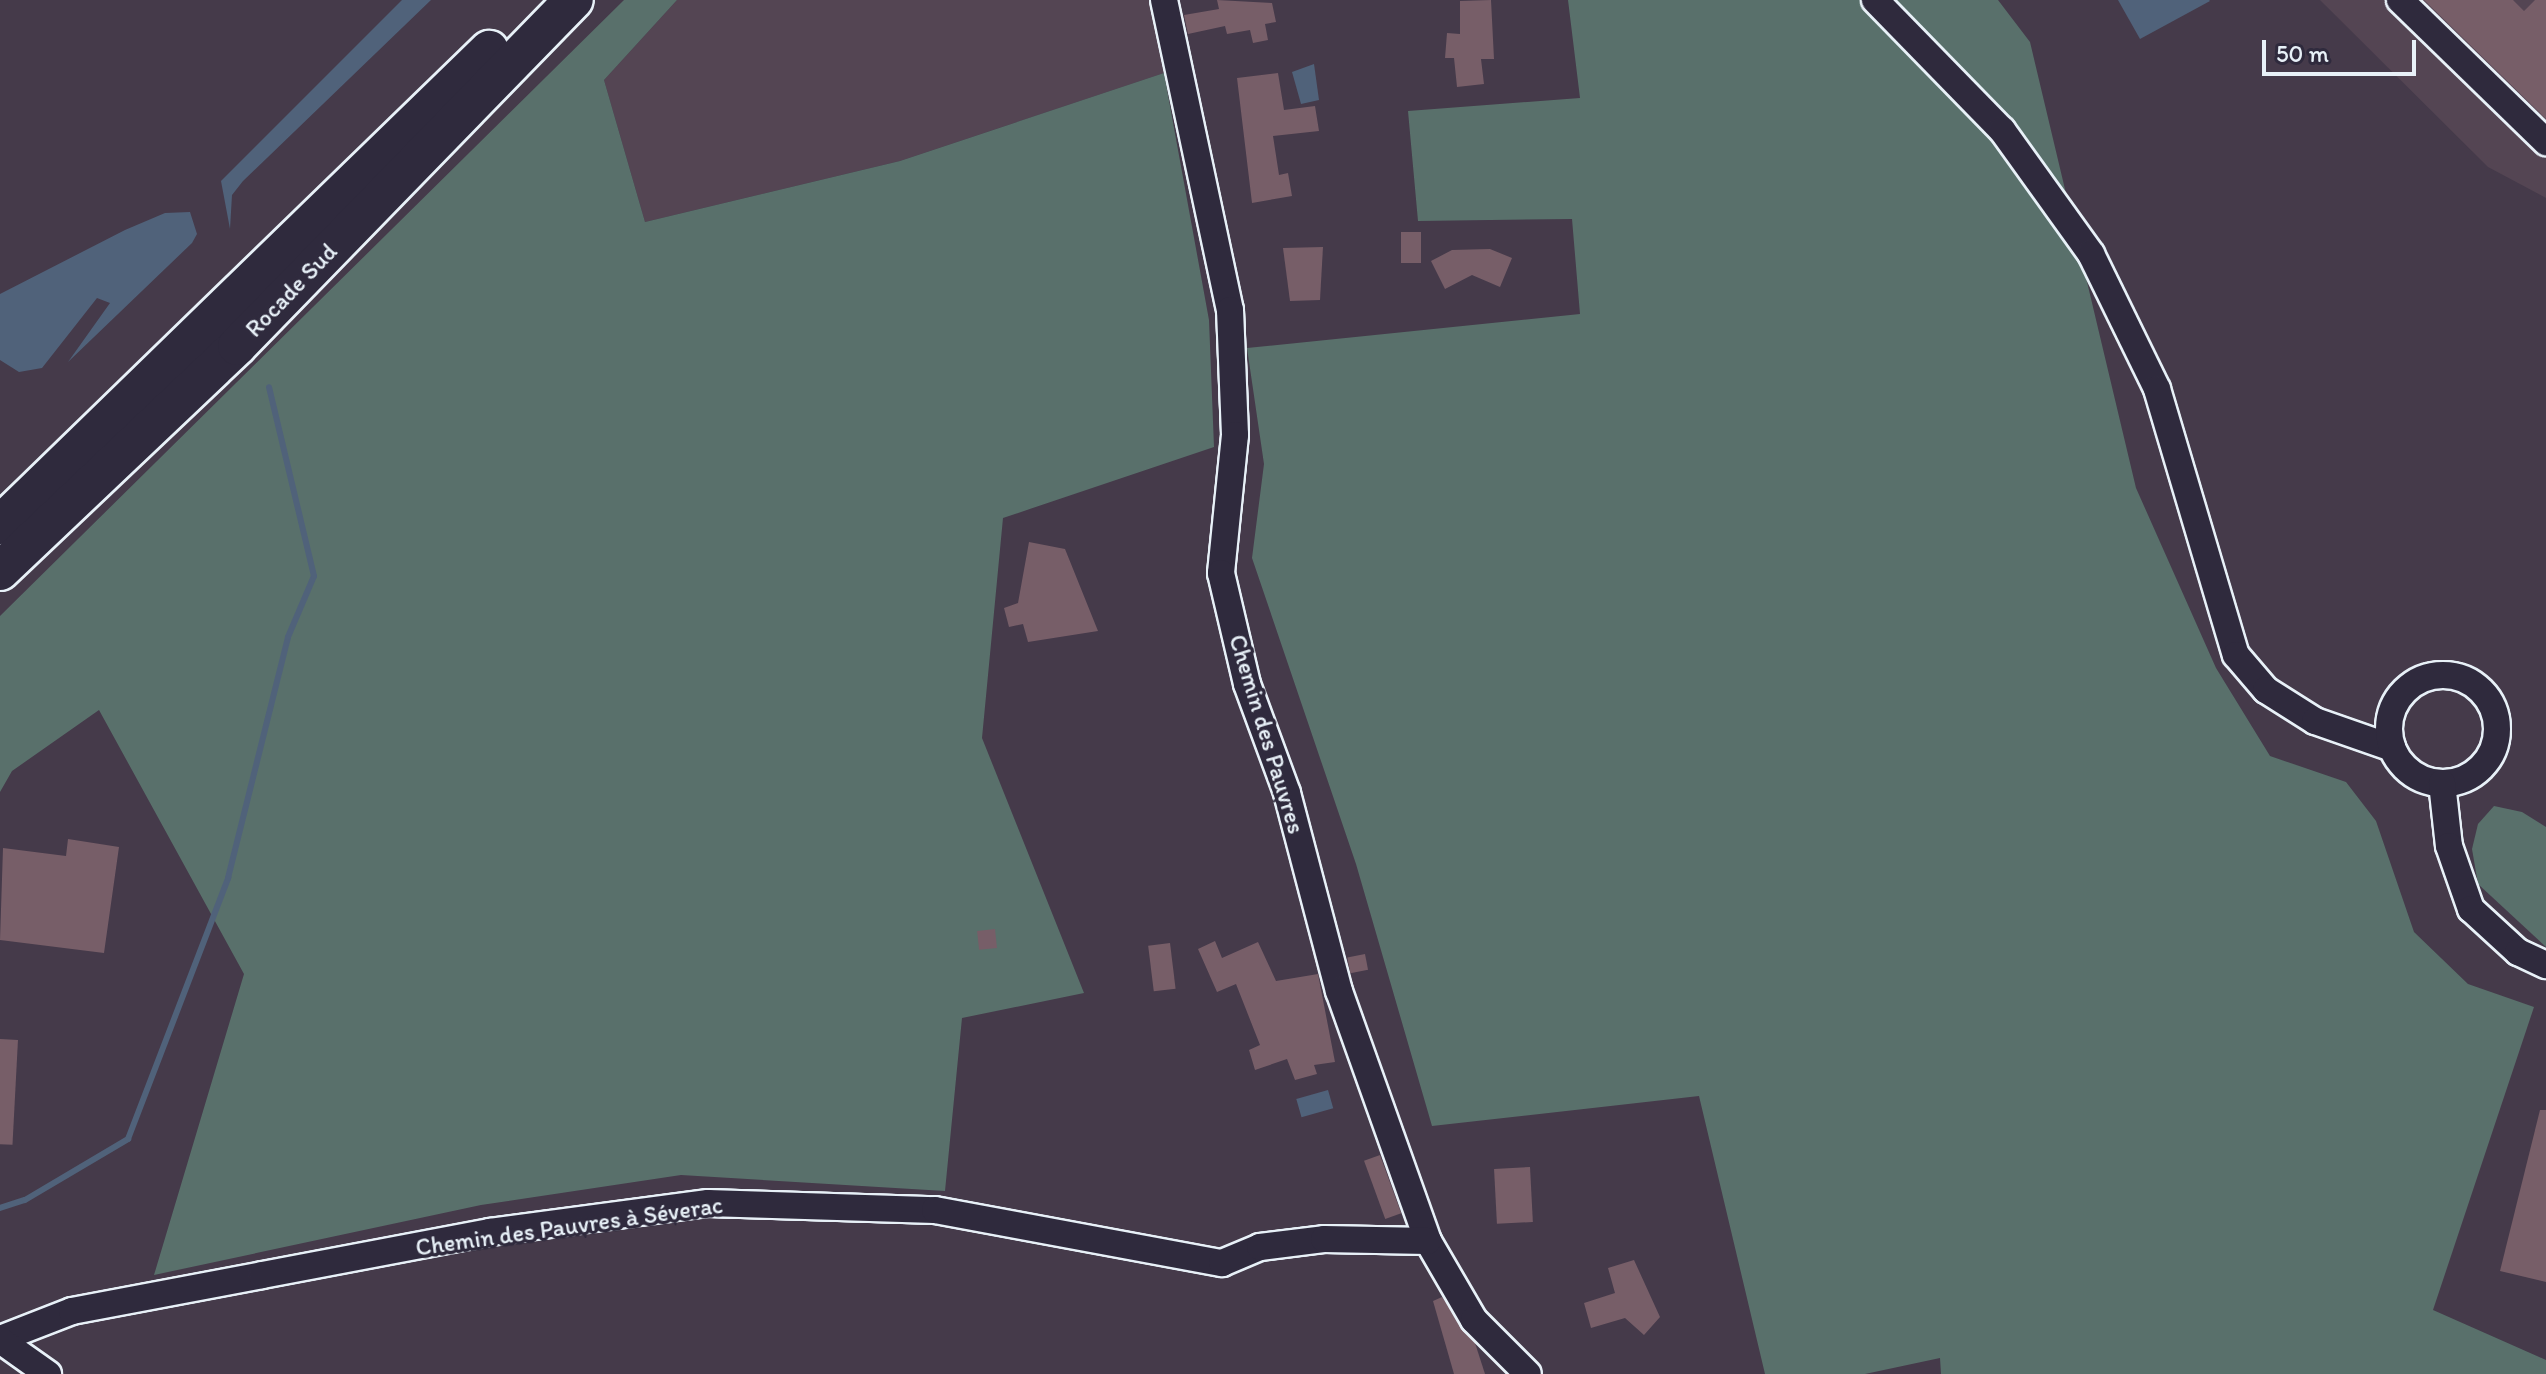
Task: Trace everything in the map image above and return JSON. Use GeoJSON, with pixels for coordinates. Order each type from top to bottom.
{"type":"FeatureCollection","features":[{"type":"Feature","properties":{"kind":"highway","name":"Rocade Sud"},"geometry":{"type":"LineString","coordinates":[[0,525],[540,0]]}},
{"type":"Feature","properties":{"kind":"highway","name":"Rocade Sud"},"geometry":{"type":"LineString","coordinates":[[0,571],[237,346],[574,0]]}},
{"type":"Feature","properties":{"kind":"street","name":"Chemin des Pauvres"},"geometry":{"type":"LineString","coordinates":[[1164,0],[1230,310],[1235,435],[1221,573],[1247,684],[1287,793],[1339,991],[1428,1241],[1474,1320],[1528,1374]]}},
{"type":"Feature","properties":{"kind":"street"},"geometry":{"type":"LineString","coordinates":[[1875,0],[2002,130],[2091,254],[2157,389],[2236,655],[2266,690],[2333,726],[2392,748]]}},
{"type":"Feature","properties":{"kind":"street"},"geometry":{"type":"LineString","coordinates":[[2400,0],[2546,142]]}},
{"type":"Feature","properties":{"kind":"street"},"geometry":{"type":"LineString","coordinates":[[2431,677],[2459,678],[2483,693],[2495,716],[2491,754],[2470,776],[2442,783],[2407,769],[2392,748],[2390,720],[2404,692],[2431,677]]}},
{"type":"Feature","properties":{"kind":"street"},"geometry":{"type":"LineString","coordinates":[[2333,726],[2390,720]]}},
{"type":"Feature","properties":{"kind":"street"},"geometry":{"type":"LineString","coordinates":[[2442,783],[2449,846],[2471,909],[2518,952],[2546,965]]}},
{"type":"Feature","properties":{"kind":"street","name":"Chemin des Pauvres à Séverac"},"geometry":{"type":"LineString","coordinates":[[0,1339],[72,1311],[490,1232],[708,1203],[935,1210],[1222,1263],[1260,1247],[1324,1239],[1428,1241]]}},
{"type":"Feature","properties":{"kind":"street"},"geometry":{"type":"LineString","coordinates":[[0,1339],[48,1374]]}},
{"type":"Feature","properties":{"kind":"shaded area"},"geometry":{"type":"Polygon","coordinates":[[[677,0],[1149,0],[1164,73],[900,161],[645,222],[604,80],[677,0]]]}},
{"type":"Feature","properties":{"kind":"shaded area"},"geometry":{"type":"Polygon","coordinates":[[[2320,0],[2546,0],[2546,198],[2488,167],[2320,0]]]}},
{"type":"Feature","properties":{"kind":"green space"},"geometry":{"type":"Polygon","coordinates":[[[624,0],[677,0],[604,80],[645,222],[900,161],[1164,73],[1209,320],[1214,447],[1003,518],[982,738],[1084,993],[962,1018],[945,1191],[681,1175],[481,1205],[154,1275],[244,974],[99,710],[12,771],[0,792],[0,616],[624,0]]]}},
{"type":"Feature","properties":{"kind":"green space"},"geometry":{"type":"Polygon","coordinates":[[[1568,0],[1998,0],[2030,42],[2136,488],[2216,668],[2270,756],[2346,782],[2376,821],[2414,932],[2468,984],[2534,1007],[2433,1310],[2546,1360],[2546,1374],[1941,1374],[1940,1358],[1865,1374],[1765,1374],[1699,1096],[1432,1126],[1356,864],[1252,558],[1264,464],[1247,348],[1580,314],[1572,219],[1418,221],[1408,111],[1580,98],[1568,0]]]}},
{"type":"Feature","properties":{"kind":"green space"},"geometry":{"type":"Polygon","coordinates":[[[2494,806],[2522,812],[2546,827],[2546,947],[2478,884],[2472,849],[2478,824],[2494,806]]]}},
{"type":"Feature","properties":{"kind":"water"},"geometry":{"type":"Polygon","coordinates":[[[402,0],[431,0],[243,181],[232,195],[230,229],[221,181],[402,0]]]}},
{"type":"Feature","properties":{"kind":"water"},"geometry":{"type":"Polygon","coordinates":[[[2118,0],[2209,0],[2210,1],[2140,39],[2118,0]]]}},
{"type":"Feature","properties":{"kind":"water"},"geometry":{"type":"Polygon","coordinates":[[[1314,64],[1319,100],[1301,104],[1292,72],[1314,64]]]}},
{"type":"Feature","properties":{"kind":"water"},"geometry":{"type":"Polygon","coordinates":[[[190,212],[197,234],[192,243],[68,362],[110,303],[97,298],[42,368],[19,372],[0,360],[0,294],[125,230],[165,213],[190,212]]]}},
{"type":"Feature","properties":{"kind":"water"},"geometry":{"type":"Polygon","coordinates":[[[1328,1090],[1333,1108],[1302,1117],[1296,1099],[1328,1090]]]}},
{"type":"Feature","properties":{"kind":"building"},"geometry":{"type":"Polygon","coordinates":[[[1217,0],[1272,3],[1276,22],[1265,24],[1268,40],[1253,43],[1250,30],[1227,34],[1225,26],[1188,34],[1184,15],[1219,9],[1217,0]]]}},
{"type":"Feature","properties":{"kind":"building"},"geometry":{"type":"Polygon","coordinates":[[[1491,0],[1494,59],[1481,59],[1484,84],[1457,87],[1454,58],[1445,58],[1447,33],[1460,34],[1460,1],[1491,0]]]}},
{"type":"Feature","properties":{"kind":"building"},"geometry":{"type":"Polygon","coordinates":[[[2424,0],[2513,0],[2524,11],[2535,0],[2546,0],[2546,119],[2424,0]]]}},
{"type":"Feature","properties":{"kind":"building"},"geometry":{"type":"Polygon","coordinates":[[[1278,73],[1284,110],[1315,106],[1319,131],[1273,136],[1279,175],[1288,173],[1292,196],[1252,203],[1237,78],[1278,73]]]}},
{"type":"Feature","properties":{"kind":"building"},"geometry":{"type":"Polygon","coordinates":[[[1401,232],[1421,232],[1421,263],[1401,263],[1401,232]]]}},
{"type":"Feature","properties":{"kind":"building"},"geometry":{"type":"Polygon","coordinates":[[[1323,247],[1320,300],[1290,301],[1283,248],[1323,247]]]}},
{"type":"Feature","properties":{"kind":"building"},"geometry":{"type":"Polygon","coordinates":[[[1490,249],[1512,258],[1500,287],[1472,275],[1445,289],[1431,261],[1452,250],[1490,249]]]}},
{"type":"Feature","properties":{"kind":"building"},"geometry":{"type":"Polygon","coordinates":[[[1029,542],[1065,549],[1098,631],[1028,642],[1023,624],[1009,627],[1004,608],[1018,603],[1029,542]]]}},
{"type":"Feature","properties":{"kind":"building"},"geometry":{"type":"Polygon","coordinates":[[[68,839],[119,847],[104,953],[0,940],[3,848],[66,856],[68,839]]]}},
{"type":"Feature","properties":{"kind":"building"},"geometry":{"type":"Polygon","coordinates":[[[995,929],[997,948],[979,950],[977,931],[995,929]]]}},
{"type":"Feature","properties":{"kind":"building"},"geometry":{"type":"Polygon","coordinates":[[[1215,941],[1222,958],[1258,942],[1276,981],[1318,974],[1335,1062],[1314,1065],[1317,1074],[1295,1080],[1287,1059],[1255,1070],[1249,1050],[1260,1045],[1236,984],[1217,992],[1198,949],[1215,941]]]}},
{"type":"Feature","properties":{"kind":"building"},"geometry":{"type":"Polygon","coordinates":[[[1170,943],[1176,989],[1154,991],[1148,946],[1170,943]]]}},
{"type":"Feature","properties":{"kind":"building"},"geometry":{"type":"Polygon","coordinates":[[[1365,954],[1368,970],[1350,973],[1347,957],[1365,954]]]}},
{"type":"Feature","properties":{"kind":"building"},"geometry":{"type":"Polygon","coordinates":[[[0,1039],[18,1040],[12,1145],[0,1144],[0,1039]]]}},
{"type":"Feature","properties":{"kind":"building"},"geometry":{"type":"Polygon","coordinates":[[[2540,1110],[2546,1110],[2546,1282],[2500,1271],[2540,1110]]]}},
{"type":"Feature","properties":{"kind":"building"},"geometry":{"type":"Polygon","coordinates":[[[1380,1155],[1401,1213],[1385,1219],[1364,1161],[1380,1155]]]}},
{"type":"Feature","properties":{"kind":"building"},"geometry":{"type":"Polygon","coordinates":[[[1530,1167],[1533,1222],[1497,1224],[1494,1169],[1530,1167]]]}},
{"type":"Feature","properties":{"kind":"building"},"geometry":{"type":"Polygon","coordinates":[[[1634,1260],[1660,1317],[1644,1335],[1625,1318],[1591,1328],[1584,1303],[1615,1293],[1608,1268],[1634,1260]]]}},
{"type":"Feature","properties":{"kind":"building"},"geometry":{"type":"Polygon","coordinates":[[[1442,1297],[1475,1343],[1485,1374],[1454,1374],[1433,1301],[1442,1297]]]}},
{"type":"Feature","properties":{"kind":"waterway"},"geometry":{"type":"LineString","coordinates":[[0,1208],[25,1200],[128,1139],[228,878],[288,637],[314,576],[269,387]]}}]}
